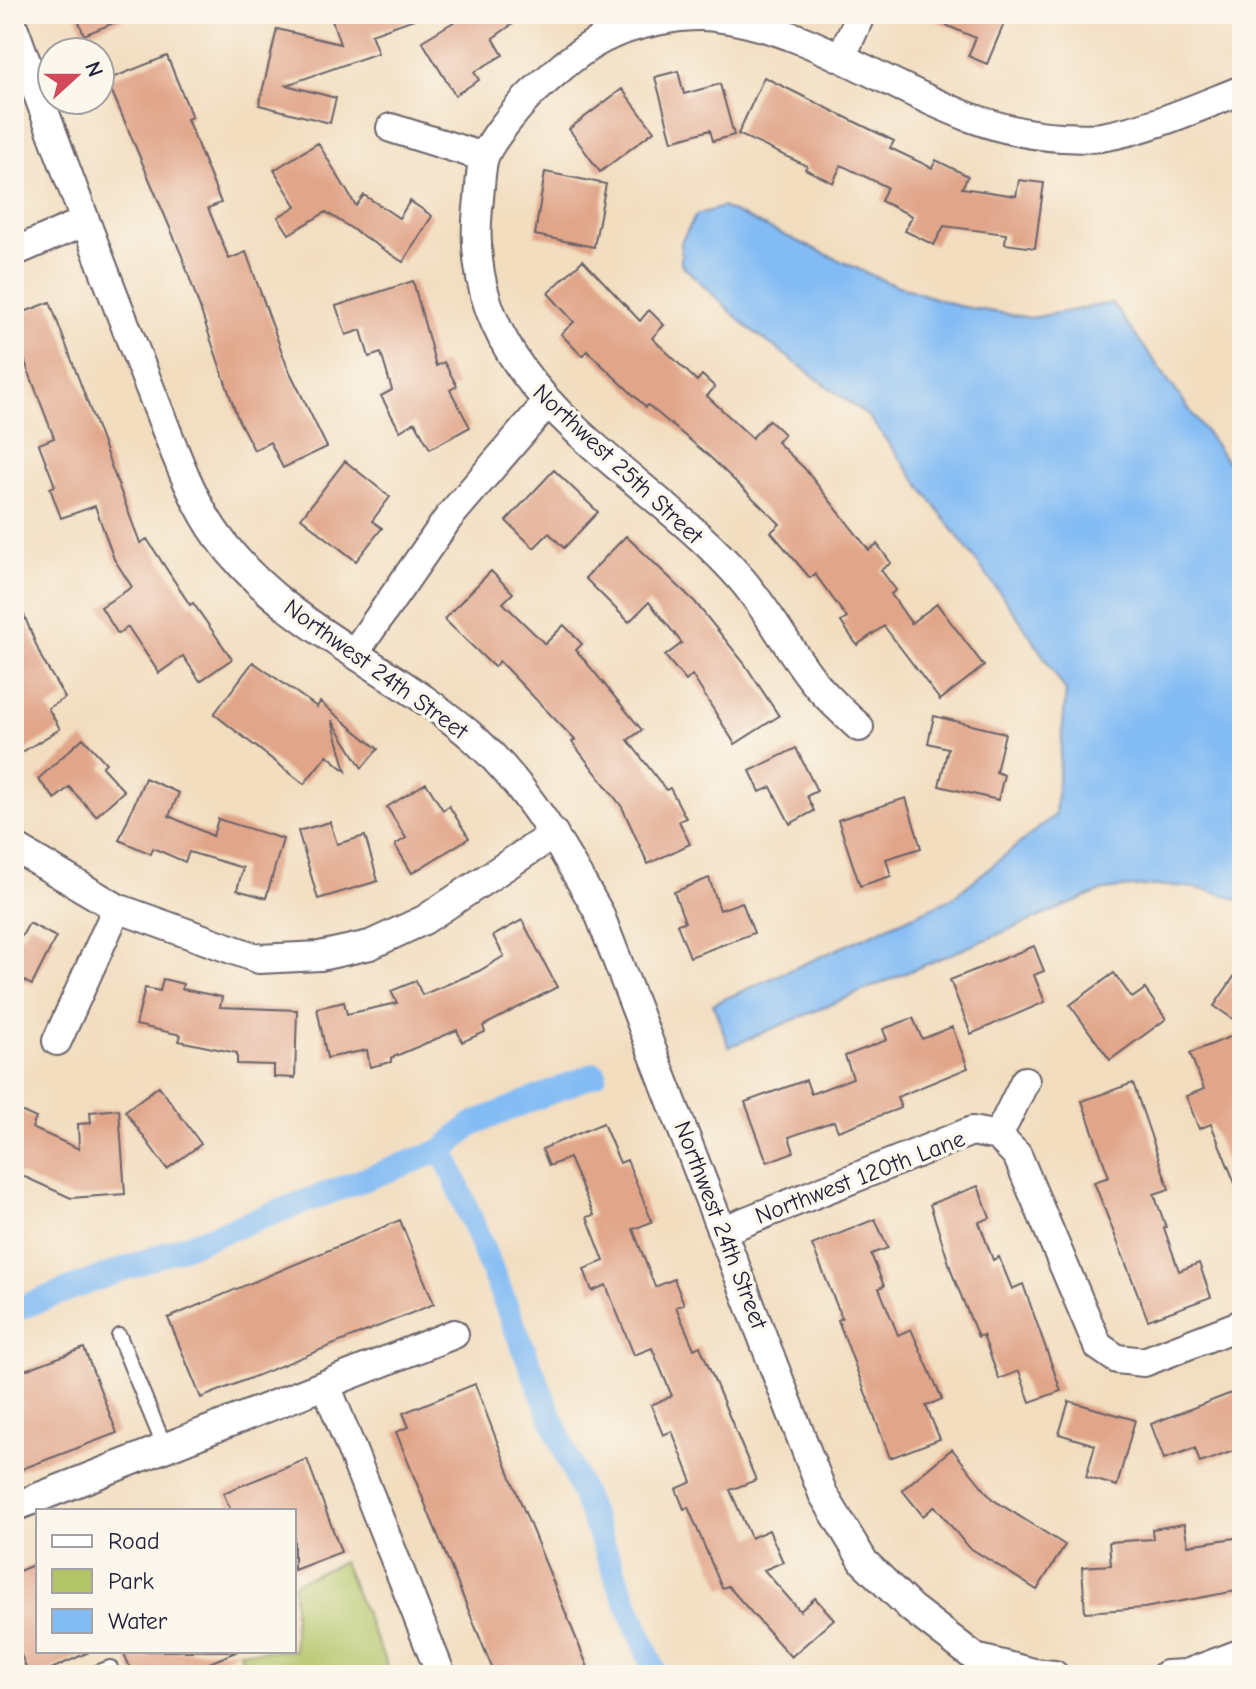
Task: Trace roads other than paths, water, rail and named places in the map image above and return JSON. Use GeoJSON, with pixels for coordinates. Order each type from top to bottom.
{"type":"FeatureCollection","features":[{"type":"Feature","properties":{"kind":"street"},"geometry":{"type":"LineString","coordinates":[[841,58],[861,14]]}},
{"type":"Feature","properties":{"kind":"street"},"geometry":{"type":"LineString","coordinates":[[391,128],[484,157],[528,95],[602,39],[661,20],[714,16],[762,28],[841,58],[954,111],[1031,135],[1098,138],[1163,121],[1242,90]]}},
{"type":"Feature","properties":{"kind":"street","name":"Northwest 24th Street"},"geometry":{"type":"LineString","coordinates":[[14,29],[84,222],[180,462],[216,535],[264,588],[311,625],[355,652],[477,741],[520,787],[554,834],[599,913],[724,1230],[823,1494],[864,1562],[972,1666]]}},
{"type":"Feature","properties":{"kind":"street","name":"Northwest 25th Street"},"geometry":{"type":"LineString","coordinates":[[484,157],[477,217],[478,271],[497,330],[521,373],[547,403],[685,523],[743,581],[817,685],[859,727]]}},
{"type":"Feature","properties":{"kind":"street"},"geometry":{"type":"LineString","coordinates":[[14,252],[84,222]]}},
{"type":"Feature","properties":{"kind":"street"},"geometry":{"type":"LineString","coordinates":[[355,652],[449,517],[547,403]]}},
{"type":"Feature","properties":{"kind":"street"},"geometry":{"type":"LineString","coordinates":[[14,847],[117,908],[259,959],[320,956],[370,945],[424,920],[554,834]]}},
{"type":"Feature","properties":{"kind":"street"},"geometry":{"type":"LineString","coordinates":[[57,1041],[117,908]]}},
{"type":"Feature","properties":{"kind":"street"},"geometry":{"type":"LineString","coordinates":[[1025,1081],[998,1136],[1017,1155],[1098,1346],[1117,1359],[1144,1362],[1242,1324]]}},
{"type":"Feature","properties":{"kind":"street","name":"Northwest 120th Lane"},"geometry":{"type":"LineString","coordinates":[[724,1230],[972,1131],[998,1136]]}},
{"type":"Feature","properties":{"kind":"street"},"geometry":{"type":"LineString","coordinates":[[14,1507],[454,1334]]}},
{"type":"Feature","properties":{"kind":"street"},"geometry":{"type":"LineString","coordinates":[[326,1385],[441,1675]]}},
{"type":"Feature","properties":{"kind":"street"},"geometry":{"type":"LineString","coordinates":[[1166,1675],[1186,1674],[1242,1653]]}},
{"type":"Feature","properties":{"kind":"street"},"geometry":{"type":"LineString","coordinates":[[972,1666],[1054,1675]]}},
{"type":"Feature","properties":{"kind":"lane"},"geometry":{"type":"LineString","coordinates":[[119,1336],[165,1448]]}},
{"type":"Feature","properties":{"kind":"lane"},"geometry":{"type":"LineString","coordinates":[[92,1675],[110,1668]]}},
{"type":"Feature","properties":{"kind":"water"},"geometry":{"type":"Polygon","coordinates":[[[722,207],[887,282],[958,306],[1031,318],[1112,303],[1242,482],[1242,901],[1208,890],[1174,886],[1104,890],[729,1047],[713,1004],[951,899],[1055,815],[1066,691],[1020,620],[869,417],[746,326],[681,264],[681,242],[696,215],[722,207]]]}},
{"type":"Feature","properties":{"kind":"waterway"},"geometry":{"type":"LineString","coordinates":[[443,1150],[472,1124],[595,1074]]}},
{"type":"Feature","properties":{"kind":"waterway"},"geometry":{"type":"LineString","coordinates":[[14,1310],[443,1150],[656,1675]]}}]}
